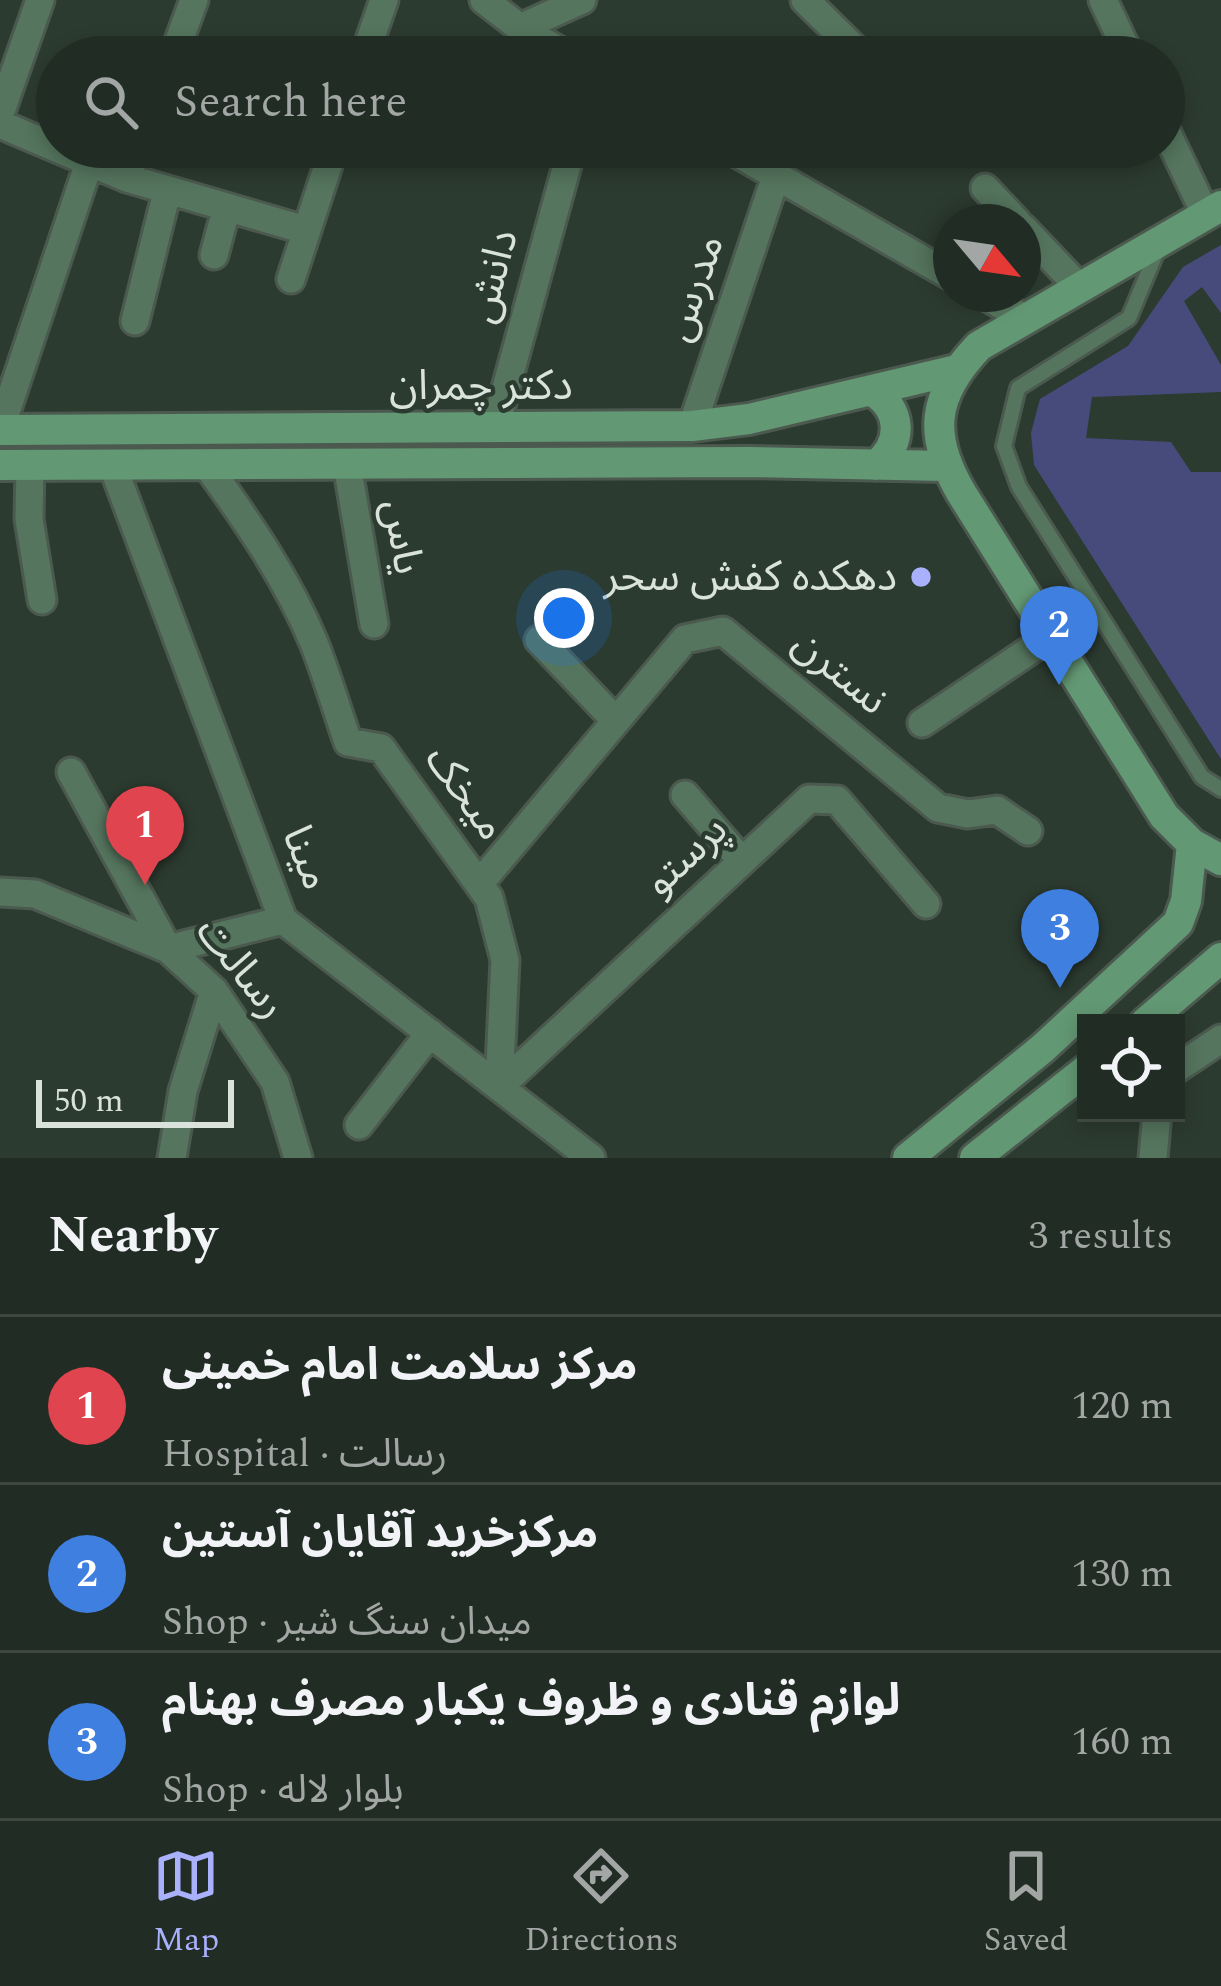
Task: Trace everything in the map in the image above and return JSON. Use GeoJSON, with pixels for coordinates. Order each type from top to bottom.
{"type":"FeatureCollection","features":[{"type":"Feature","properties":{"kind":"main road"},"geometry":{"type":"LineString","coordinates":[[1214,210],[979,346],[956,370],[942,400],[938,433],[945,466],[1164,816],[1192,844],[1221,860]]}},
{"type":"Feature","properties":{"kind":"main road","name":"دکتر چمران"},"geometry":{"type":"LineString","coordinates":[[0,430],[692,426],[748,419],[956,370]]}},
{"type":"Feature","properties":{"kind":"main road"},"geometry":{"type":"LineString","coordinates":[[871,390],[890,405],[897,427],[892,448],[876,465]]}},
{"type":"Feature","properties":{"kind":"main road","name":"دکتر چمران"},"geometry":{"type":"LineString","coordinates":[[15,464],[945,466]]}},
{"type":"Feature","properties":{"kind":"main road"},"geometry":{"type":"LineString","coordinates":[[1173,1011],[1178,923],[1186,901],[1192,844]]}},
{"type":"Feature","properties":{"kind":"main road"},"geometry":{"type":"LineString","coordinates":[[908,1158],[1043,1048],[1178,923]]}},
{"type":"Feature","properties":{"kind":"main road"},"geometry":{"type":"LineString","coordinates":[[1173,1011],[1221,958]]}},
{"type":"Feature","properties":{"kind":"main road"},"geometry":{"type":"LineString","coordinates":[[975,1158],[1077,1077]]}},
{"type":"Feature","properties":{"kind":"street"},"geometry":{"type":"LineString","coordinates":[[0,114],[40,0]]}},
{"type":"Feature","properties":{"kind":"street"},"geometry":{"type":"LineString","coordinates":[[181,36],[194,0]]}},
{"type":"Feature","properties":{"kind":"street"},"geometry":{"type":"LineString","coordinates":[[371,36],[383,0]]}},
{"type":"Feature","properties":{"kind":"street"},"geometry":{"type":"LineString","coordinates":[[484,0],[534,36]]}},
{"type":"Feature","properties":{"kind":"street"},"geometry":{"type":"LineString","coordinates":[[520,28],[583,0]]}},
{"type":"Feature","properties":{"kind":"street"},"geometry":{"type":"LineString","coordinates":[[805,0],[842,36]]}},
{"type":"Feature","properties":{"kind":"street"},"geometry":{"type":"LineString","coordinates":[[1102,0],[1120,36]]}},
{"type":"Feature","properties":{"kind":"street"},"geometry":{"type":"LineString","coordinates":[[0,124],[36,140]]}},
{"type":"Feature","properties":{"kind":"street"},"geometry":{"type":"LineString","coordinates":[[1185,162],[1214,210]]}},
{"type":"Feature","properties":{"kind":"street"},"geometry":{"type":"LineString","coordinates":[[0,430],[86,168]]}},
{"type":"Feature","properties":{"kind":"street"},"geometry":{"type":"LineString","coordinates":[[101,168],[226,210],[305,230]]}},
{"type":"Feature","properties":{"kind":"street"},"geometry":{"type":"LineString","coordinates":[[127,178],[131,168]]}},
{"type":"Feature","properties":{"kind":"street"},"geometry":{"type":"LineString","coordinates":[[291,279],[327,168]]}},
{"type":"Feature","properties":{"kind":"street","name":"دانش"},"geometry":{"type":"LineString","coordinates":[[494,428],[566,168]]}},
{"type":"Feature","properties":{"kind":"street"},"geometry":{"type":"LineString","coordinates":[[762,168],[933,266]]}},
{"type":"Feature","properties":{"kind":"street","name":"مدرس"},"geometry":{"type":"LineString","coordinates":[[692,426],[776,176]]}},
{"type":"Feature","properties":{"kind":"street"},"geometry":{"type":"LineString","coordinates":[[985,188],[1000,204]]}},
{"type":"Feature","properties":{"kind":"street"},"geometry":{"type":"LineString","coordinates":[[135,321],[167,192]]}},
{"type":"Feature","properties":{"kind":"street"},"geometry":{"type":"LineString","coordinates":[[214,255],[226,210]]}},
{"type":"Feature","properties":{"kind":"street"},"geometry":{"type":"LineString","coordinates":[[1041,247],[1078,287]]}},
{"type":"Feature","properties":{"kind":"street"},"geometry":{"type":"LineString","coordinates":[[1014,312],[1024,318]]}},
{"type":"Feature","properties":{"kind":"street"},"geometry":{"type":"LineString","coordinates":[[15,464],[42,600]]}},
{"type":"Feature","properties":{"kind":"street","name":"مینا"},"geometry":{"type":"LineString","coordinates":[[112,464],[284,920],[591,1158]]}},
{"type":"Feature","properties":{"kind":"street","name":"میخک"},"geometry":{"type":"LineString","coordinates":[[206,464],[289,590],[348,742],[381,748],[489,898],[505,960],[499,1087]]}},
{"type":"Feature","properties":{"kind":"street","name":"یاس"},"geometry":{"type":"LineString","coordinates":[[347,464],[374,624]]}},
{"type":"Feature","properties":{"kind":"street","name":"نسترن"},"geometry":{"type":"LineString","coordinates":[[479,884],[686,639],[723,631],[938,808],[968,814],[997,810],[1028,831]]}},
{"type":"Feature","properties":{"kind":"street"},"geometry":{"type":"LineString","coordinates":[[922,723],[1051,636]]}},
{"type":"Feature","properties":{"kind":"street"},"geometry":{"type":"LineString","coordinates":[[539,640],[616,721]]}},
{"type":"Feature","properties":{"kind":"street","name":"رسالت"},"geometry":{"type":"LineString","coordinates":[[71,772],[167,949],[214,991],[275,1082],[298,1158]]}},
{"type":"Feature","properties":{"kind":"street"},"geometry":{"type":"LineString","coordinates":[[685,795],[742,861]]}},
{"type":"Feature","properties":{"kind":"street","name":"پرستو"},"geometry":{"type":"LineString","coordinates":[[499,1087],[809,799],[837,800],[926,904]]}},
{"type":"Feature","properties":{"kind":"street"},"geometry":{"type":"LineString","coordinates":[[0,892],[35,894],[167,949],[284,920]]}},
{"type":"Feature","properties":{"kind":"street"},"geometry":{"type":"LineString","coordinates":[[172,1158],[183,1091],[214,991]]}},
{"type":"Feature","properties":{"kind":"street"},"geometry":{"type":"LineString","coordinates":[[359,1125],[430,1034]]}},
{"type":"Feature","properties":{"kind":"street"},"geometry":{"type":"LineString","coordinates":[[1185,1063],[1221,1039]]}},
{"type":"Feature","properties":{"kind":"street"},"geometry":{"type":"LineString","coordinates":[[1153,1158],[1156,1122]]}},
{"type":"Feature","properties":{"kind":"lane"},"geometry":{"type":"LineString","coordinates":[[1161,240],[1129,318],[1018,388],[1004,446],[1019,487],[1202,777],[1221,789]]}},
{"type":"Feature","properties":{"kind":"shaded area"},"geometry":{"type":"Polygon","coordinates":[[[1221,245],[1221,313],[1202,287],[1184,301],[1221,365],[1221,392],[1092,397],[1086,438],[1171,442],[1191,472],[1221,472],[1221,759],[1034,465],[1031,433],[1040,399],[1128,346],[1183,267],[1221,245]]]}},
{"type":"Feature","properties":{"kind":"place","name":"دهکده کفش سحر"},"geometry":{"type":"Point","coordinates":[921,577]}},
{"type":"Feature","properties":{"kind":"place","name":"مرکزخرید آقایان آستین"},"geometry":{"type":"Point","coordinates":[1059,685]}},
{"type":"Feature","properties":{"kind":"place","name":"مرکز سلامت امام خمینی"},"geometry":{"type":"Point","coordinates":[145,885]}},
{"type":"Feature","properties":{"kind":"place","name":"لوازم قنادی و ظروف یکبار مصرف بهنام"},"geometry":{"type":"Point","coordinates":[1060,988]}}]}
